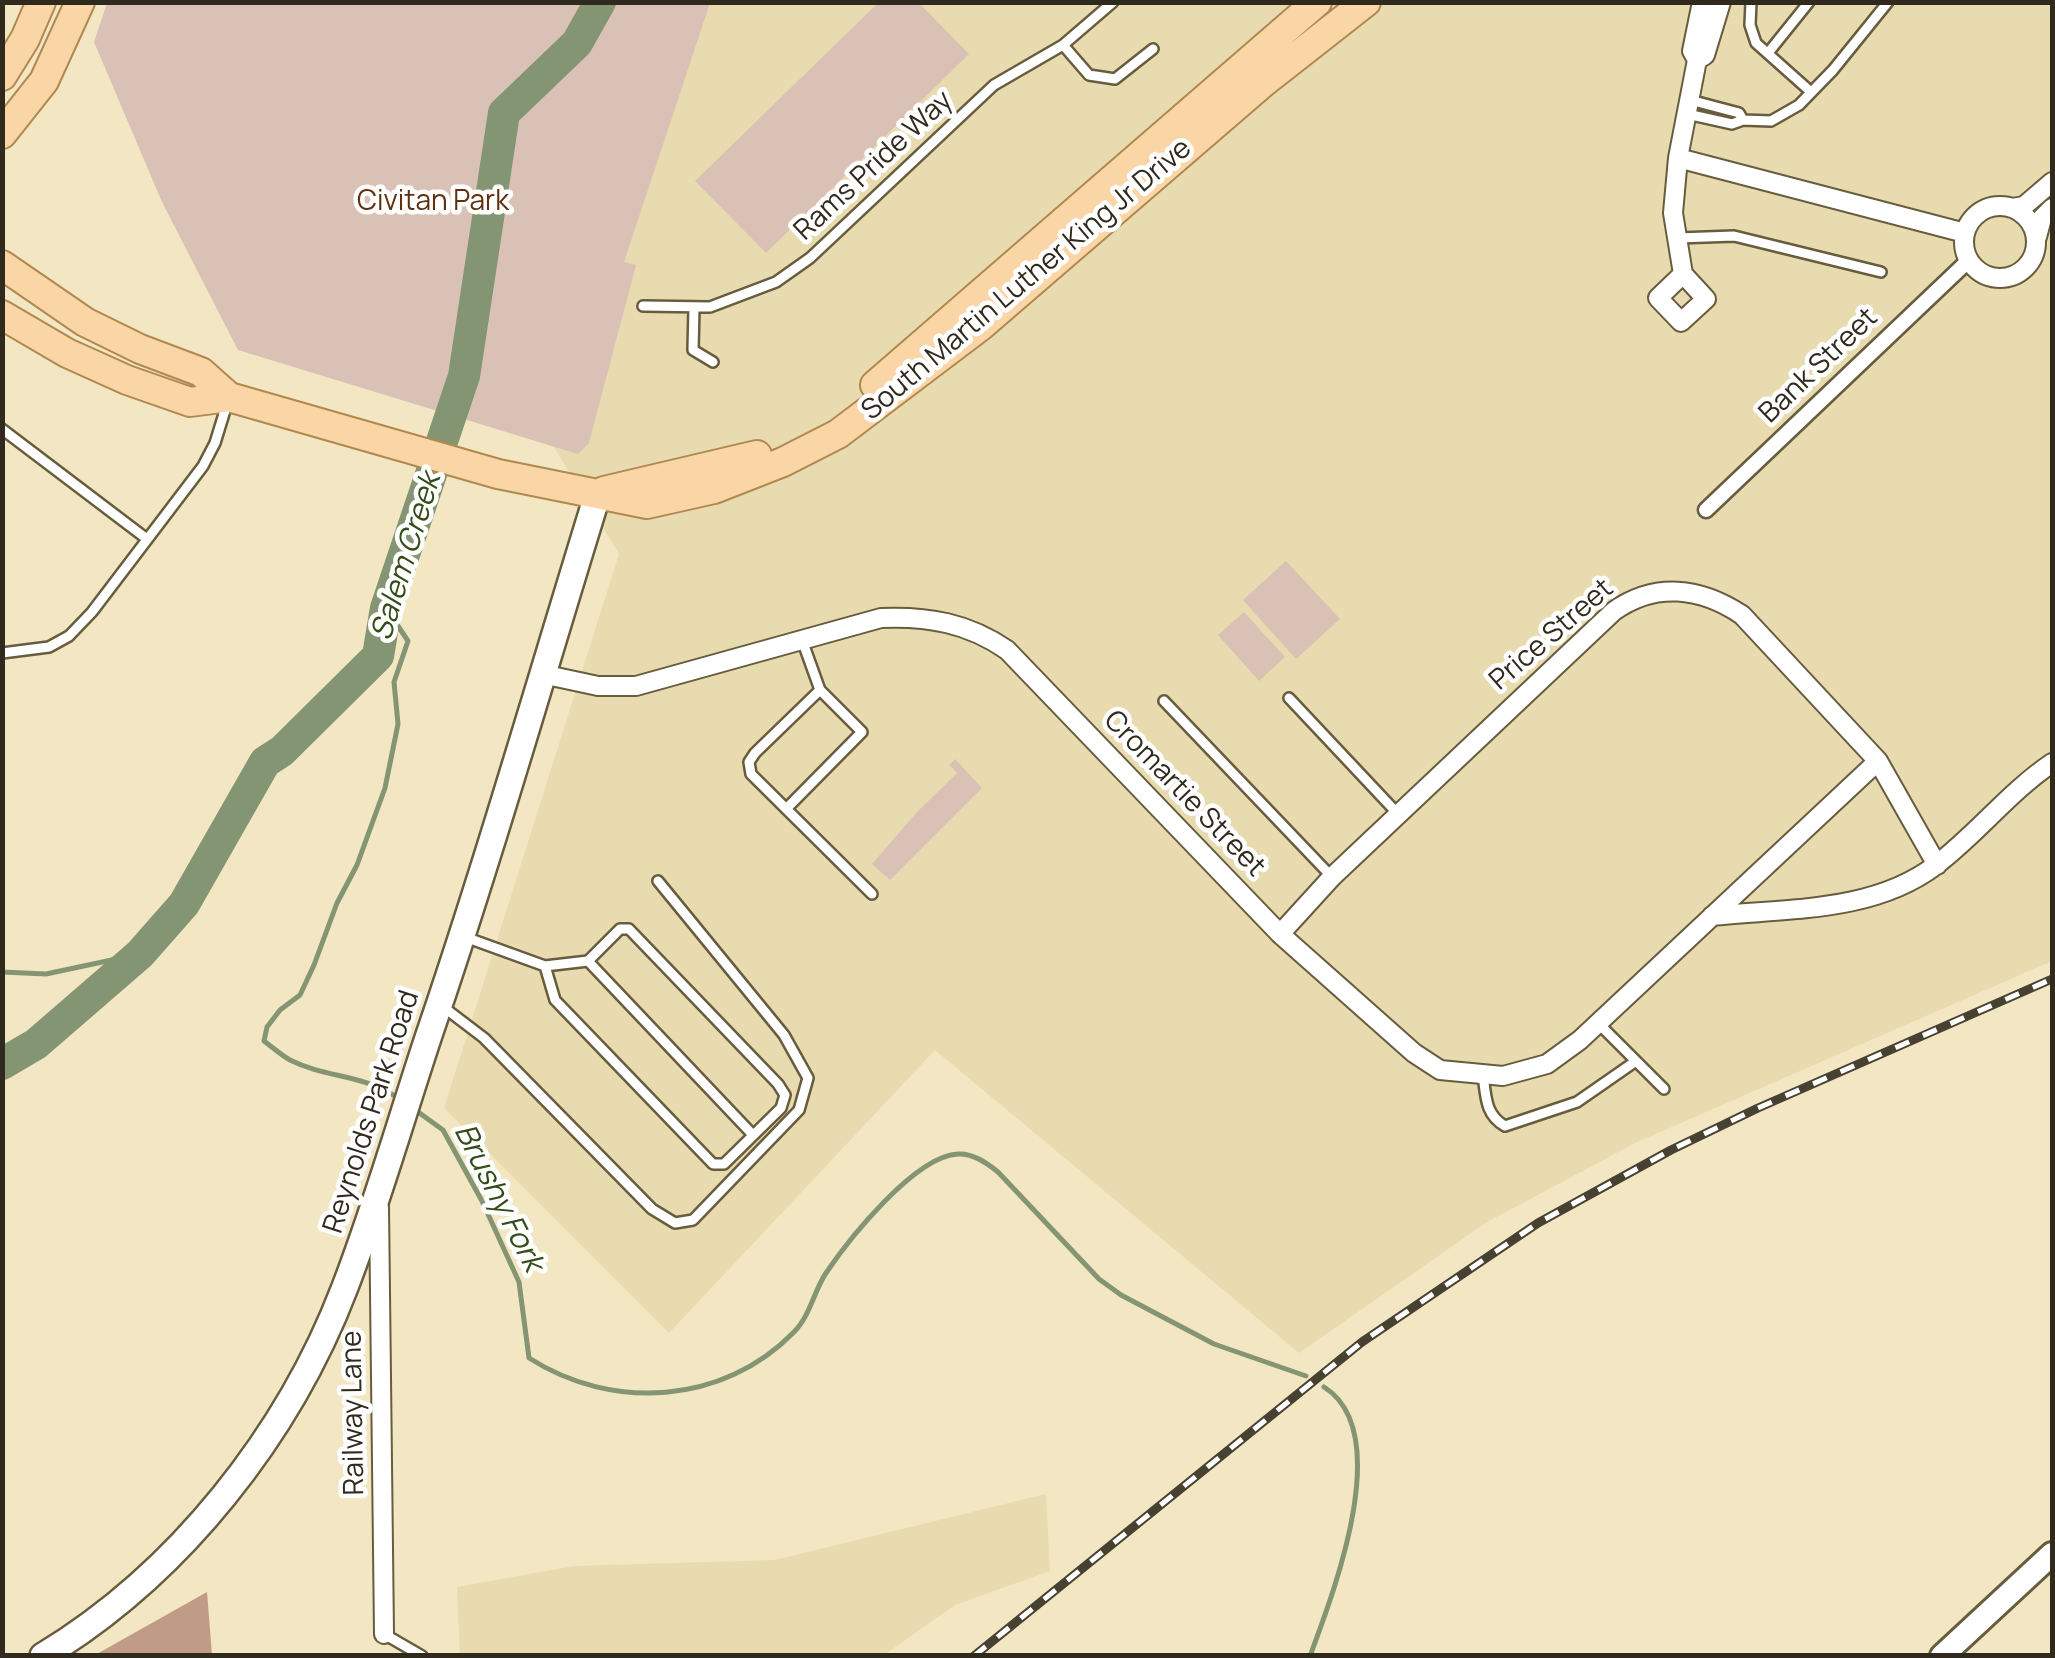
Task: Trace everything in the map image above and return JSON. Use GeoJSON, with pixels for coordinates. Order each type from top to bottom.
{"type":"FeatureCollection","features":[{"type":"Feature","properties":{"kind":"main road"},"geometry":{"type":"LineString","coordinates":[[2,76],[25,39],[41,2]]}},
{"type":"Feature","properties":{"kind":"main road"},"geometry":{"type":"LineString","coordinates":[[2,134],[44,81],[80,2]]}},
{"type":"Feature","properties":{"kind":"main road","name":"South Martin Luther King Jr Drive"},"geometry":{"type":"LineString","coordinates":[[598,493],[754,456],[821,423],[856,400],[1317,2]]}},
{"type":"Feature","properties":{"kind":"main road","name":"South Martin Luther King Jr Drive"},"geometry":{"type":"LineString","coordinates":[[2,315],[67,354],[190,402],[229,397],[498,474],[647,504],[699,492],[783,462],[838,434],[982,325],[1264,82],[1366,2]]}},
{"type":"Feature","properties":{"kind":"main road","name":"South Martin Luther King Jr Drive"},"geometry":{"type":"LineString","coordinates":[[2,265],[85,322],[140,350],[200,372],[229,397]]}},
{"type":"Feature","properties":{"kind":"main road","name":"Reynolds Park Road"},"geometry":{"type":"LineString","coordinates":[[44,1656],[86,1627],[168,1556],[242,1472],[270,1433],[322,1338],[345,1289],[440,1004],[598,493]]}},
{"type":"Feature","properties":{"kind":"street"},"geometry":{"type":"LineString","coordinates":[[1683,274],[1676,238],[1674,188],[1697,60],[1706,55],[1707,23],[1702,2]]}},
{"type":"Feature","properties":{"kind":"street"},"geometry":{"type":"LineString","coordinates":[[1707,23],[1720,2]]}},
{"type":"Feature","properties":{"kind":"street"},"geometry":{"type":"LineString","coordinates":[[1678,158],[1965,233]]}},
{"type":"Feature","properties":{"kind":"street"},"geometry":{"type":"LineString","coordinates":[[2052,182],[2024,206],[1994,207],[1973,219],[1965,233],[1968,260],[1981,273],[2005,278],[2025,268],[2034,254],[2039,224],[2052,208]]}},
{"type":"Feature","properties":{"kind":"street"},"geometry":{"type":"LineString","coordinates":[[2012,208],[2030,222],[2036,243]]}},
{"type":"Feature","properties":{"kind":"street","name":"Bank Street"},"geometry":{"type":"LineString","coordinates":[[1706,510],[1968,260]]}},
{"type":"Feature","properties":{"kind":"street","name":"Price Street"},"geometry":{"type":"LineString","coordinates":[[1280,934],[1398,814],[1528,690],[1628,602],[1671,590],[1717,600],[1742,615],[1878,761],[1937,864]]}},
{"type":"Feature","properties":{"kind":"street","name":"Cromartie Street"},"geometry":{"type":"LineString","coordinates":[[542,674],[598,686],[636,686],[869,620],[914,616],[942,620],[988,637],[1007,650],[1280,934],[1414,1053],[1440,1070],[1483,1075],[1503,1076],[1547,1064],[1598,1024],[1878,761]]}},
{"type":"Feature","properties":{"kind":"street"},"geometry":{"type":"LineString","coordinates":[[1712,916],[1864,900],[1891,892],[1937,864],[2052,763]]}},
{"type":"Feature","properties":{"kind":"street","name":"Railway Lane"},"geometry":{"type":"LineString","coordinates":[[378,1192],[384,1634]]}},
{"type":"Feature","properties":{"kind":"street"},"geometry":{"type":"LineString","coordinates":[[1942,1656],[2052,1554]]}},
{"type":"Feature","properties":{"kind":"lane","name":"Rams Pride Way"},"geometry":{"type":"LineString","coordinates":[[643,306],[710,307],[776,282],[810,258],[994,84],[1063,45],[1113,2]]}},
{"type":"Feature","properties":{"kind":"lane"},"geometry":{"type":"LineString","coordinates":[[1751,2],[1750,25],[1756,42],[1811,92]]}},
{"type":"Feature","properties":{"kind":"lane"},"geometry":{"type":"LineString","coordinates":[[1768,54],[1809,2]]}},
{"type":"Feature","properties":{"kind":"lane"},"geometry":{"type":"LineString","coordinates":[[1688,107],[1732,124],[1742,120],[1771,121],[1799,105],[1888,2]]}},
{"type":"Feature","properties":{"kind":"lane"},"geometry":{"type":"LineString","coordinates":[[1063,45],[1088,75],[1116,78],[1153,49]]}},
{"type":"Feature","properties":{"kind":"lane"},"geometry":{"type":"LineString","coordinates":[[1676,238],[1734,236],[1881,272]]}},
{"type":"Feature","properties":{"kind":"lane"},"geometry":{"type":"LineString","coordinates":[[694,307],[694,350],[713,362]]}},
{"type":"Feature","properties":{"kind":"lane"},"geometry":{"type":"LineString","coordinates":[[2,653],[49,647],[69,636],[210,455],[229,397]]}},
{"type":"Feature","properties":{"kind":"lane"},"geometry":{"type":"LineString","coordinates":[[2,429],[148,539]]}},
{"type":"Feature","properties":{"kind":"lane"},"geometry":{"type":"LineString","coordinates":[[786,808],[862,732],[820,690],[802,640]]}},
{"type":"Feature","properties":{"kind":"lane"},"geometry":{"type":"LineString","coordinates":[[820,690],[755,752],[749,762],[751,774],[872,894]]}},
{"type":"Feature","properties":{"kind":"lane"},"geometry":{"type":"LineString","coordinates":[[1289,698],[1398,814]]}},
{"type":"Feature","properties":{"kind":"lane"},"geometry":{"type":"LineString","coordinates":[[1164,702],[1327,882]]}},
{"type":"Feature","properties":{"kind":"lane"},"geometry":{"type":"LineString","coordinates":[[440,1004],[484,1038],[652,1209],[676,1222],[693,1220],[799,1110],[808,1078],[784,1034],[658,881]]}},
{"type":"Feature","properties":{"kind":"lane"},"geometry":{"type":"LineString","coordinates":[[462,936],[544,966],[588,961],[620,929],[629,929],[764,1070],[785,1095],[780,1108],[724,1164],[713,1164],[555,1000],[544,966]]}},
{"type":"Feature","properties":{"kind":"lane"},"geometry":{"type":"LineString","coordinates":[[588,961],[753,1134]]}},
{"type":"Feature","properties":{"kind":"lane"},"geometry":{"type":"LineString","coordinates":[[1598,1024],[1664,1089]]}},
{"type":"Feature","properties":{"kind":"lane"},"geometry":{"type":"LineString","coordinates":[[1483,1075],[1488,1108],[1494,1120],[1505,1126],[1576,1102],[1636,1060]]}},
{"type":"Feature","properties":{"kind":"lane"},"geometry":{"type":"LineString","coordinates":[[384,1634],[422,1656]]}},
{"type":"Feature","properties":{"kind":"shaded area"},"geometry":{"type":"Polygon","coordinates":[[[679,3],[2052,3],[2052,961],[1635,1143],[1487,1222],[1299,1353],[935,1050],[669,1333],[444,1108],[619,554],[546,434],[679,3]]]}},
{"type":"Feature","properties":{"kind":"shaded area"},"geometry":{"type":"Polygon","coordinates":[[[1046,1494],[1050,1571],[955,1605],[884,1655],[460,1655],[457,1587],[574,1566],[775,1560],[1046,1494]]]}},
{"type":"Feature","properties":{"kind":"shaded area"},"geometry":{"type":"Polygon","coordinates":[[[207,1592],[212,1655],[95,1655],[207,1592]]]}},
{"type":"Feature","properties":{"kind":"green space","name":"Civitan Park"},"geometry":{"type":"Polygon","coordinates":[[[107,3],[710,3],[624,262],[636,265],[589,443],[578,454],[238,350],[162,202],[94,42],[107,3]]]}},
{"type":"Feature","properties":{"kind":"green space"},"geometry":{"type":"Polygon","coordinates":[[[878,3],[919,3],[969,54],[766,253],[695,181],[878,3]]]}},
{"type":"Feature","properties":{"kind":"green space"},"geometry":{"type":"Polygon","coordinates":[[[1286,561],[1340,619],[1296,659],[1243,600],[1286,561]]]}},
{"type":"Feature","properties":{"kind":"green space"},"geometry":{"type":"Polygon","coordinates":[[[1244,612],[1285,657],[1259,681],[1218,635],[1244,612]]]}},
{"type":"Feature","properties":{"kind":"green space"},"geometry":{"type":"Polygon","coordinates":[[[955,759],[982,788],[890,880],[872,864],[957,773],[949,765],[955,759]]]}},
{"type":"Feature","properties":{"kind":"waterway","name":"Salem Creek"},"geometry":{"type":"LineString","coordinates":[[2,1064],[36,1044],[140,954],[184,904],[265,762],[282,751],[378,656],[386,608],[464,376],[504,113],[577,43],[600,2]]}},
{"type":"Feature","properties":{"kind":"waterway","name":"Brushy Fork"},"geometry":{"type":"LineString","coordinates":[[386,608],[408,641],[394,682],[398,724],[385,788],[357,865],[337,903],[300,995],[280,1010],[267,1027],[264,1041],[290,1060],[373,1085],[401,1100]]}},
{"type":"Feature","properties":{"kind":"waterway"},"geometry":{"type":"LineString","coordinates":[[2,972],[46,974],[140,954]]}},
{"type":"Feature","properties":{"kind":"waterway","name":"Brushy Fork"},"geometry":{"type":"LineString","coordinates":[[414,1109],[443,1130],[482,1201],[519,1282],[529,1358],[595,1387],[666,1392],[701,1386],[766,1356],[799,1326],[826,1273],[884,1202],[922,1169],[958,1154],[974,1157],[998,1172],[1099,1279],[1121,1295],[1214,1344],[1306,1376]]}},
{"type":"Feature","properties":{"kind":"waterway","name":"Brushy Fork"},"geometry":{"type":"LineString","coordinates":[[1310,1656],[1344,1556],[1357,1476],[1355,1439],[1345,1409],[1324,1387]]}},
{"type":"Feature","properties":{"kind":"railway"},"geometry":{"type":"LineString","coordinates":[[974,1656],[1362,1342],[1538,1223],[1671,1150],[1758,1108],[2052,979]]}}]}
